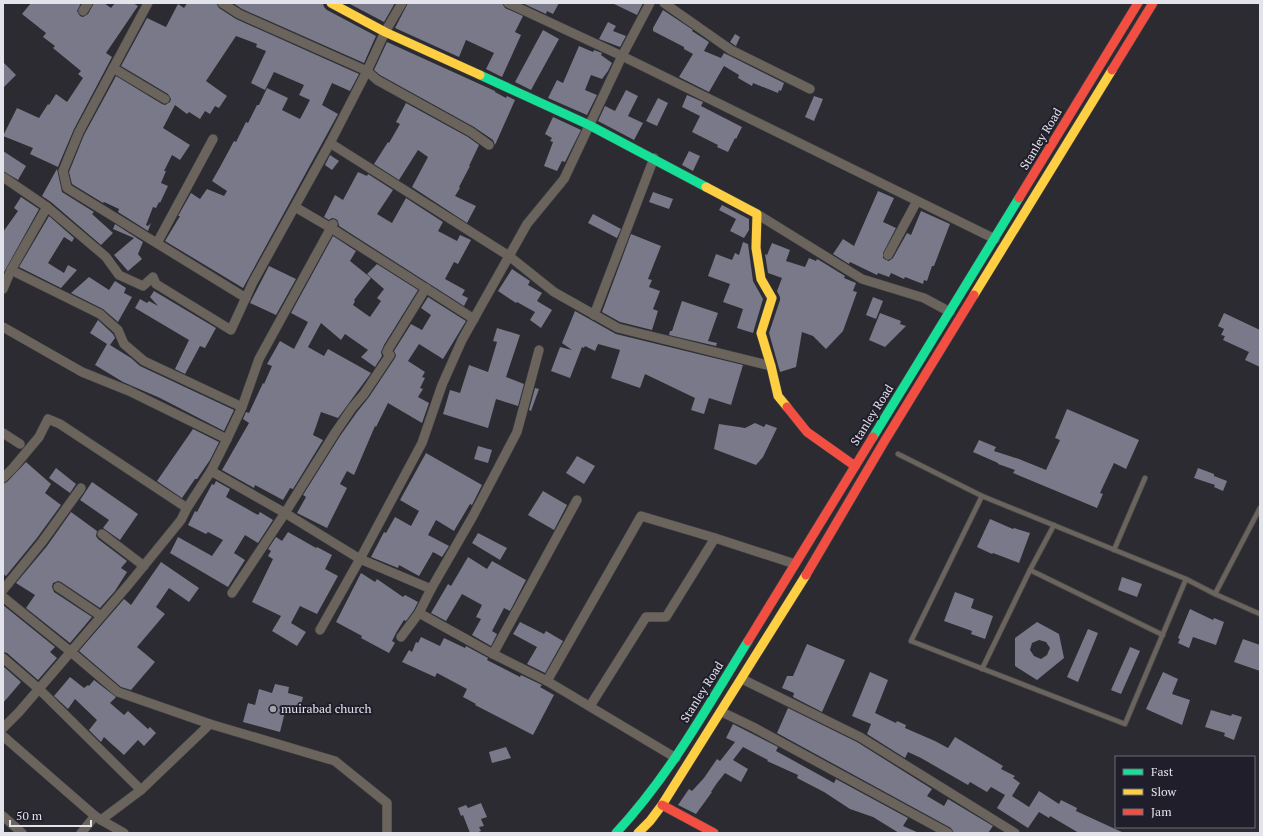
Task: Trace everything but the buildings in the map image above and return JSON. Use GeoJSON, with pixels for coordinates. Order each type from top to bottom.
{"type":"FeatureCollection","features":[{"type":"Feature","properties":{"kind":"main road"},"geometry":{"type":"LineString","coordinates":[[331,3],[385,32],[589,125],[758,214],[756,248],[761,279],[772,298],[761,333],[778,396],[806,432],[855,466]]}},
{"type":"Feature","properties":{"kind":"main road","name":"Stanley Road"},"geometry":{"type":"LineString","coordinates":[[616,833],[676,758],[995,239],[1138,3]]}},
{"type":"Feature","properties":{"kind":"main road","name":"Stanley Road"},"geometry":{"type":"LineString","coordinates":[[638,833],[650,821],[662,805],[722,712],[816,558],[884,442],[1153,3]]}},
{"type":"Feature","properties":{"kind":"main road"},"geometry":{"type":"LineString","coordinates":[[668,769],[681,777]]}},
{"type":"Feature","properties":{"kind":"main road"},"geometry":{"type":"LineString","coordinates":[[662,805],[714,833]]}},
{"type":"Feature","properties":{"kind":"street"},"geometry":{"type":"LineString","coordinates":[[83,11],[88,3]]}},
{"type":"Feature","properties":{"kind":"street"},"geometry":{"type":"LineString","coordinates":[[148,3],[79,132],[63,171],[67,188],[246,298]]}},
{"type":"Feature","properties":{"kind":"street"},"geometry":{"type":"LineString","coordinates":[[222,3],[239,14],[367,71],[377,80],[471,132],[489,145]]}},
{"type":"Feature","properties":{"kind":"street"},"geometry":{"type":"LineString","coordinates":[[3,177],[47,207],[106,257],[119,275],[143,286],[154,277],[156,284],[231,330],[253,282],[330,142],[367,71],[385,32],[402,3]]}},
{"type":"Feature","properties":{"kind":"street"},"geometry":{"type":"LineString","coordinates":[[508,3],[622,56],[995,239]]}},
{"type":"Feature","properties":{"kind":"street"},"geometry":{"type":"LineString","coordinates":[[320,630],[422,443],[442,385],[462,340],[527,224],[564,179],[622,56],[650,3]]}},
{"type":"Feature","properties":{"kind":"street"},"geometry":{"type":"LineString","coordinates":[[664,3],[731,50],[810,89]]}},
{"type":"Feature","properties":{"kind":"street"},"geometry":{"type":"LineString","coordinates":[[113,68],[165,99]]}},
{"type":"Feature","properties":{"kind":"street"},"geometry":{"type":"LineString","coordinates":[[157,243],[213,139]]}},
{"type":"Feature","properties":{"kind":"street"},"geometry":{"type":"LineString","coordinates":[[330,142],[509,256],[554,292],[618,328],[771,366]]}},
{"type":"Feature","properties":{"kind":"street"},"geometry":{"type":"LineString","coordinates":[[594,315],[654,158]]}},
{"type":"Feature","properties":{"kind":"street"},"geometry":{"type":"LineString","coordinates":[[888,255],[917,201]]}},
{"type":"Feature","properties":{"kind":"street"},"geometry":{"type":"LineString","coordinates":[[3,289],[11,270],[47,207]]}},
{"type":"Feature","properties":{"kind":"street"},"geometry":{"type":"LineString","coordinates":[[295,207],[332,226],[474,319]]}},
{"type":"Feature","properties":{"kind":"street"},"geometry":{"type":"LineString","coordinates":[[758,214],[862,279],[924,298],[950,312]]}},
{"type":"Feature","properties":{"kind":"street"},"geometry":{"type":"LineString","coordinates":[[3,728],[71,652],[181,520],[211,471],[242,407],[259,359],[332,226]]}},
{"type":"Feature","properties":{"kind":"street"},"geometry":{"type":"LineString","coordinates":[[11,270],[100,314],[118,330],[124,344],[144,361],[242,407]]}},
{"type":"Feature","properties":{"kind":"street"},"geometry":{"type":"LineString","coordinates":[[232,593],[285,513],[335,433],[390,356],[387,352],[389,348],[426,288]]}},
{"type":"Feature","properties":{"kind":"street"},"geometry":{"type":"LineString","coordinates":[[3,327],[82,372],[128,391],[227,439]]}},
{"type":"Feature","properties":{"kind":"street"},"geometry":{"type":"LineString","coordinates":[[401,637],[419,613],[473,516],[517,432],[539,350]]}},
{"type":"Feature","properties":{"kind":"street"},"geometry":{"type":"LineString","coordinates":[[3,478],[39,437],[48,419],[60,424],[187,508]]}},
{"type":"Feature","properties":{"kind":"street"},"geometry":{"type":"LineString","coordinates":[[3,433],[20,444]]}},
{"type":"Feature","properties":{"kind":"street"},"geometry":{"type":"LineString","coordinates":[[211,471],[285,513],[360,559],[431,589]]}},
{"type":"Feature","properties":{"kind":"street"},"geometry":{"type":"LineString","coordinates":[[3,590],[42,542],[80,488]]}},
{"type":"Feature","properties":{"kind":"street"},"geometry":{"type":"LineString","coordinates":[[492,654],[578,500]]}},
{"type":"Feature","properties":{"kind":"street"},"geometry":{"type":"LineString","coordinates":[[547,681],[640,516],[795,564]]}},
{"type":"Feature","properties":{"kind":"street"},"geometry":{"type":"LineString","coordinates":[[102,534],[144,566]]}},
{"type":"Feature","properties":{"kind":"street"},"geometry":{"type":"LineString","coordinates":[[590,706],[646,617],[666,617],[715,538]]}},
{"type":"Feature","properties":{"kind":"street"},"geometry":{"type":"LineString","coordinates":[[58,587],[101,616]]}},
{"type":"Feature","properties":{"kind":"street"},"geometry":{"type":"LineString","coordinates":[[3,597],[118,692],[210,724],[335,761],[387,803],[387,833]]}},
{"type":"Feature","properties":{"kind":"street"},"geometry":{"type":"LineString","coordinates":[[419,613],[492,654],[547,681],[676,758]]}},
{"type":"Feature","properties":{"kind":"street"},"geometry":{"type":"LineString","coordinates":[[3,658],[39,689],[141,790]]}},
{"type":"Feature","properties":{"kind":"street"},"geometry":{"type":"LineString","coordinates":[[742,679],[860,737],[1015,833]]}},
{"type":"Feature","properties":{"kind":"street"},"geometry":{"type":"LineString","coordinates":[[722,712],[753,727],[948,833]]}},
{"type":"Feature","properties":{"kind":"street"},"geometry":{"type":"LineString","coordinates":[[80,833],[98,818],[141,790],[210,724]]}},
{"type":"Feature","properties":{"kind":"street"},"geometry":{"type":"LineString","coordinates":[[3,736],[98,818],[124,833]]}},
{"type":"Feature","properties":{"kind":"street"},"geometry":{"type":"LineString","coordinates":[[3,816],[22,833]]}},
{"type":"Feature","properties":{"kind":"lane"},"geometry":{"type":"LineString","coordinates":[[898,454],[982,496],[1186,579],[1260,614]]}},
{"type":"Feature","properties":{"kind":"lane"},"geometry":{"type":"LineString","coordinates":[[1114,550],[1145,478]]}},
{"type":"Feature","properties":{"kind":"lane"},"geometry":{"type":"LineString","coordinates":[[982,496],[911,641],[1125,724],[1186,579]]}},
{"type":"Feature","properties":{"kind":"lane"},"geometry":{"type":"LineString","coordinates":[[1215,594],[1260,508]]}},
{"type":"Feature","properties":{"kind":"lane"},"geometry":{"type":"LineString","coordinates":[[982,669],[1030,570],[1054,525]]}},
{"type":"Feature","properties":{"kind":"lane"},"geometry":{"type":"LineString","coordinates":[[1030,570],[1163,635]]}},
{"type":"Feature","properties":{"kind":"traffic: fast"},"geometry":{"type":"LineString","coordinates":[[480,75],[589,125],[706,187]]}},
{"type":"Feature","properties":{"kind":"traffic: fast"},"geometry":{"type":"LineString","coordinates":[[873,437],[1019,198]]}},
{"type":"Feature","properties":{"kind":"traffic: fast"},"geometry":{"type":"LineString","coordinates":[[616,833],[654,788],[671,764],[748,641]]}},
{"type":"Feature","properties":{"kind":"traffic: slow"},"geometry":{"type":"LineString","coordinates":[[331,3],[385,32],[480,75]]}},
{"type":"Feature","properties":{"kind":"traffic: slow"},"geometry":{"type":"LineString","coordinates":[[974,295],[1112,70]]}},
{"type":"Feature","properties":{"kind":"traffic: slow"},"geometry":{"type":"LineString","coordinates":[[706,187],[757,214],[756,248],[761,279],[772,298],[761,333],[778,396],[787,407]]}},
{"type":"Feature","properties":{"kind":"traffic: slow"},"geometry":{"type":"LineString","coordinates":[[638,833],[650,821],[662,805],[806,575]]}},
{"type":"Feature","properties":{"kind":"traffic: jam"},"geometry":{"type":"LineString","coordinates":[[1019,198],[1138,3]]}},
{"type":"Feature","properties":{"kind":"traffic: jam"},"geometry":{"type":"LineString","coordinates":[[1112,70],[1153,3]]}},
{"type":"Feature","properties":{"kind":"traffic: jam"},"geometry":{"type":"LineString","coordinates":[[806,575],[884,442],[974,295]]}},
{"type":"Feature","properties":{"kind":"traffic: jam"},"geometry":{"type":"LineString","coordinates":[[787,407],[807,432],[855,466]]}},
{"type":"Feature","properties":{"kind":"traffic: jam"},"geometry":{"type":"LineString","coordinates":[[748,641],[873,437]]}},
{"type":"Feature","properties":{"kind":"traffic: jam"},"geometry":{"type":"LineString","coordinates":[[662,805],[714,833]]}},
{"type":"Feature","properties":{"kind":"place","name":"muirabad church"},"geometry":{"type":"Point","coordinates":[273,709]}}]}
